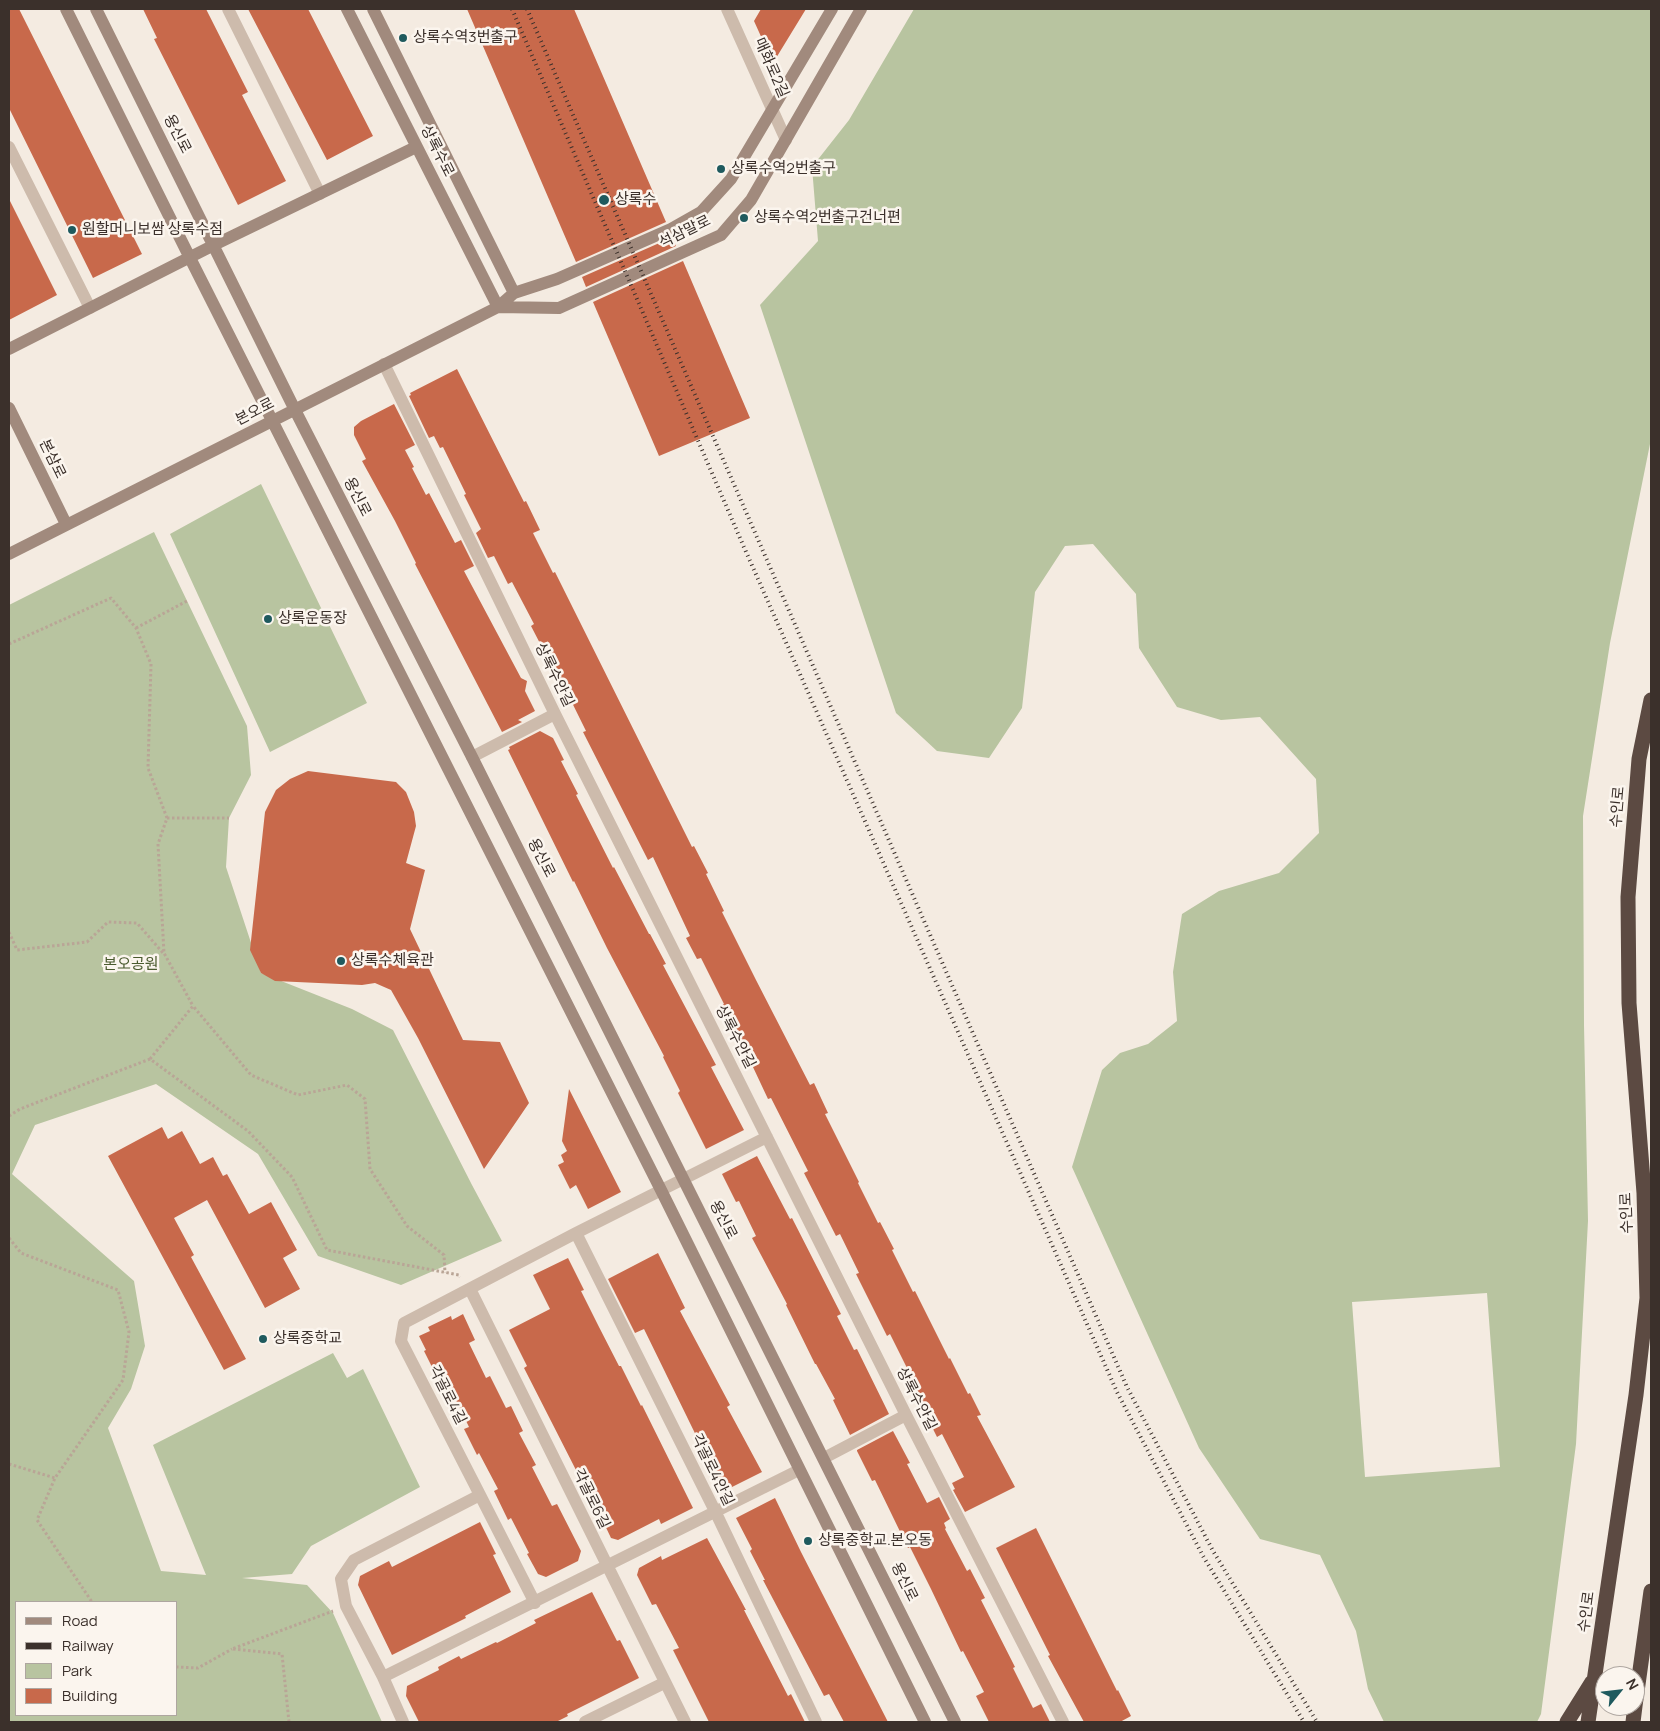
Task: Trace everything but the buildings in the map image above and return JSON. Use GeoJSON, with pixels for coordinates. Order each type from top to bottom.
{"type":"FeatureCollection","features":[{"type":"Feature","properties":{"kind":"highway","name":"수인로"},"geometry":{"type":"LineString","coordinates":[[1597,1666],[1636,1395],[1647,1298],[1644,1193],[1629,1002],[1628,897],[1639,760],[1651,700]]}},
{"type":"Feature","properties":{"kind":"highway"},"geometry":{"type":"LineString","coordinates":[[1641,1666],[1651,1591]]}},
{"type":"Feature","properties":{"kind":"highway","name":"수인로"},"geometry":{"type":"LineString","coordinates":[[1588,1722],[1595,1677]]}},
{"type":"Feature","properties":{"kind":"highway"},"geometry":{"type":"LineString","coordinates":[[1567,1722],[1595,1677]]}},
{"type":"Feature","properties":{"kind":"main road"},"geometry":{"type":"LineString","coordinates":[[66,9],[661,1190],[925,1722]]}},
{"type":"Feature","properties":{"kind":"main road","name":"용신로"},"geometry":{"type":"LineString","coordinates":[[96,9],[295,410],[684,1178],[955,1722]]}},
{"type":"Feature","properties":{"kind":"main road","name":"상록수로"},"geometry":{"type":"LineString","coordinates":[[346,9],[498,307]]}},
{"type":"Feature","properties":{"kind":"main road","name":"상록수로"},"geometry":{"type":"LineString","coordinates":[[373,9],[514,293]]}},
{"type":"Feature","properties":{"kind":"main road","name":"석삼말로"},"geometry":{"type":"LineString","coordinates":[[514,293],[557,279],[671,229],[701,212],[731,179],[832,9]]}},
{"type":"Feature","properties":{"kind":"main road","name":"석삼말로"},"geometry":{"type":"LineString","coordinates":[[498,307],[559,308],[721,235],[751,200],[861,9]]}},
{"type":"Feature","properties":{"kind":"main road"},"geometry":{"type":"LineString","coordinates":[[9,348],[214,245],[416,147]]}},
{"type":"Feature","properties":{"kind":"main road","name":"본오로"},"geometry":{"type":"LineString","coordinates":[[9,554],[498,307],[514,293]]}},
{"type":"Feature","properties":{"kind":"main road","name":"본삼로"},"geometry":{"type":"LineString","coordinates":[[9,408],[66,524]]}},
{"type":"Feature","properties":{"kind":"street"},"geometry":{"type":"LineString","coordinates":[[228,9],[320,194]]}},
{"type":"Feature","properties":{"kind":"street","name":"매화로2길"},"geometry":{"type":"LineString","coordinates":[[727,9],[786,140]]}},
{"type":"Feature","properties":{"kind":"street"},"geometry":{"type":"LineString","coordinates":[[9,147],[90,308]]}},
{"type":"Feature","properties":{"kind":"street","name":"상록수안길"},"geometry":{"type":"LineString","coordinates":[[384,364],[555,714],[906,1416],[1063,1722]]}},
{"type":"Feature","properties":{"kind":"street"},"geometry":{"type":"LineString","coordinates":[[472,757],[555,714]]}},
{"type":"Feature","properties":{"kind":"street","name":"각골로4길"},"geometry":{"type":"LineString","coordinates":[[480,1495],[401,1341],[404,1323],[576,1233],[767,1137]]}},
{"type":"Feature","properties":{"kind":"street","name":"각골로4안길"},"geometry":{"type":"LineString","coordinates":[[576,1233],[715,1511],[816,1722]]}},
{"type":"Feature","properties":{"kind":"street","name":"각골로6길"},"geometry":{"type":"LineString","coordinates":[[470,1289],[685,1722]]}},
{"type":"Feature","properties":{"kind":"street"},"geometry":{"type":"LineString","coordinates":[[824,1458],[906,1416]]}},
{"type":"Feature","properties":{"kind":"street"},"geometry":{"type":"LineString","coordinates":[[383,1677],[799,1470]]}},
{"type":"Feature","properties":{"kind":"street"},"geometry":{"type":"LineString","coordinates":[[403,1722],[383,1677],[346,1606],[341,1579],[354,1560],[480,1495],[535,1603]]}},
{"type":"Feature","properties":{"kind":"street"},"geometry":{"type":"LineString","coordinates":[[585,1722],[664,1683]]}},
{"type":"Feature","properties":{"kind":"path"},"geometry":{"type":"LineString","coordinates":[[9,644],[112,598],[136,628],[151,664],[148,768],[167,818],[158,844],[164,953]]}},
{"type":"Feature","properties":{"kind":"path"},"geometry":{"type":"LineString","coordinates":[[136,628],[187,601]]}},
{"type":"Feature","properties":{"kind":"path"},"geometry":{"type":"LineString","coordinates":[[167,818],[229,818]]}},
{"type":"Feature","properties":{"kind":"path"},"geometry":{"type":"LineString","coordinates":[[9,932],[17,950],[87,942],[108,922],[137,923],[164,953],[193,1006],[251,1075],[298,1095],[347,1085],[365,1099],[370,1169],[407,1226],[444,1255],[445,1273]]}},
{"type":"Feature","properties":{"kind":"path"},"geometry":{"type":"LineString","coordinates":[[9,1116],[20,1109],[150,1059],[193,1006]]}},
{"type":"Feature","properties":{"kind":"path"},"geometry":{"type":"LineString","coordinates":[[150,1059],[248,1132],[292,1177],[327,1250],[459,1275],[470,1289]]}},
{"type":"Feature","properties":{"kind":"path"},"geometry":{"type":"LineString","coordinates":[[9,1238],[21,1253],[118,1290],[129,1332],[123,1380],[55,1478],[37,1520],[91,1601]]}},
{"type":"Feature","properties":{"kind":"path"},"geometry":{"type":"LineString","coordinates":[[9,1464],[55,1478]]}},
{"type":"Feature","properties":{"kind":"path"},"geometry":{"type":"LineString","coordinates":[[178,1667],[198,1668],[232,1649],[346,1606]]}},
{"type":"Feature","properties":{"kind":"path"},"geometry":{"type":"LineString","coordinates":[[232,1649],[282,1654],[290,1722]]}},
{"type":"Feature","properties":{"kind":"green space"},"geometry":{"type":"Polygon","coordinates":[[[914,9],[1651,9],[1651,439],[1610,643],[1583,816],[1584,1025],[1588,1221],[1576,1444],[1541,1714],[1537,1722],[1384,1722],[1368,1689],[1356,1631],[1320,1555],[1260,1539],[1199,1448],[1072,1167],[1102,1070],[1120,1053],[1148,1044],[1177,1021],[1173,972],[1182,914],[1219,891],[1279,873],[1319,833],[1316,779],[1260,717],[1221,720],[1177,707],[1139,648],[1136,594],[1093,544],[1065,546],[1035,592],[1022,708],[989,758],[937,751],[896,713],[760,305],[818,241],[812,167],[849,120],[914,9]],[[1487,1293],[1352,1302],[1365,1477],[1500,1467],[1487,1293]]]}},
{"type":"Feature","properties":{"kind":"green space","name":"상록운동장"},"geometry":{"type":"Polygon","coordinates":[[[261,484],[367,703],[270,752],[170,534],[261,484]]]}},
{"type":"Feature","properties":{"kind":"green space","name":"본오공원"},"geometry":{"type":"Polygon","coordinates":[[[154,532],[247,726],[251,775],[229,818],[226,867],[261,973],[352,1009],[393,1030],[502,1241],[401,1285],[318,1256],[258,1154],[156,1084],[35,1125],[12,1174],[134,1281],[145,1346],[131,1389],[108,1428],[161,1571],[206,1575],[153,1445],[333,1353],[347,1378],[363,1369],[420,1487],[311,1546],[292,1574],[242,1578],[307,1585],[333,1613],[382,1722],[9,1722],[9,605],[154,532]]]}},
{"type":"Feature","properties":{"kind":"railway"},"geometry":{"type":"LineString","coordinates":[[512,9],[743,545],[1117,1392],[1203,1556],[1304,1722]]}},
{"type":"Feature","properties":{"kind":"railway"},"geometry":{"type":"LineString","coordinates":[[527,9],[1127,1387],[1213,1551],[1317,1722]]}},
{"type":"Feature","properties":{"kind":"place","name":"상록수역3번출구"},"geometry":{"type":"Point","coordinates":[403,38]}},
{"type":"Feature","properties":{"kind":"place","name":"상록수역2번출구"},"geometry":{"type":"Point","coordinates":[721,169]}},
{"type":"Feature","properties":{"kind":"place","name":"상록수"},"geometry":{"type":"Point","coordinates":[604,200]}},
{"type":"Feature","properties":{"kind":"place","name":"상록수역2번출구건너편"},"geometry":{"type":"Point","coordinates":[744,218]}},
{"type":"Feature","properties":{"kind":"place","name":"원할머니보쌈 상록수점"},"geometry":{"type":"Point","coordinates":[72,230]}},
{"type":"Feature","properties":{"kind":"place","name":"상록운동장"},"geometry":{"type":"Point","coordinates":[268,619]}},
{"type":"Feature","properties":{"kind":"place","name":"상록수체육관"},"geometry":{"type":"Point","coordinates":[341,961]}},
{"type":"Feature","properties":{"kind":"place","name":"상록중학교"},"geometry":{"type":"Point","coordinates":[263,1339]}},
{"type":"Feature","properties":{"kind":"place","name":"상록중학교.본오동"},"geometry":{"type":"Point","coordinates":[808,1541]}}]}
